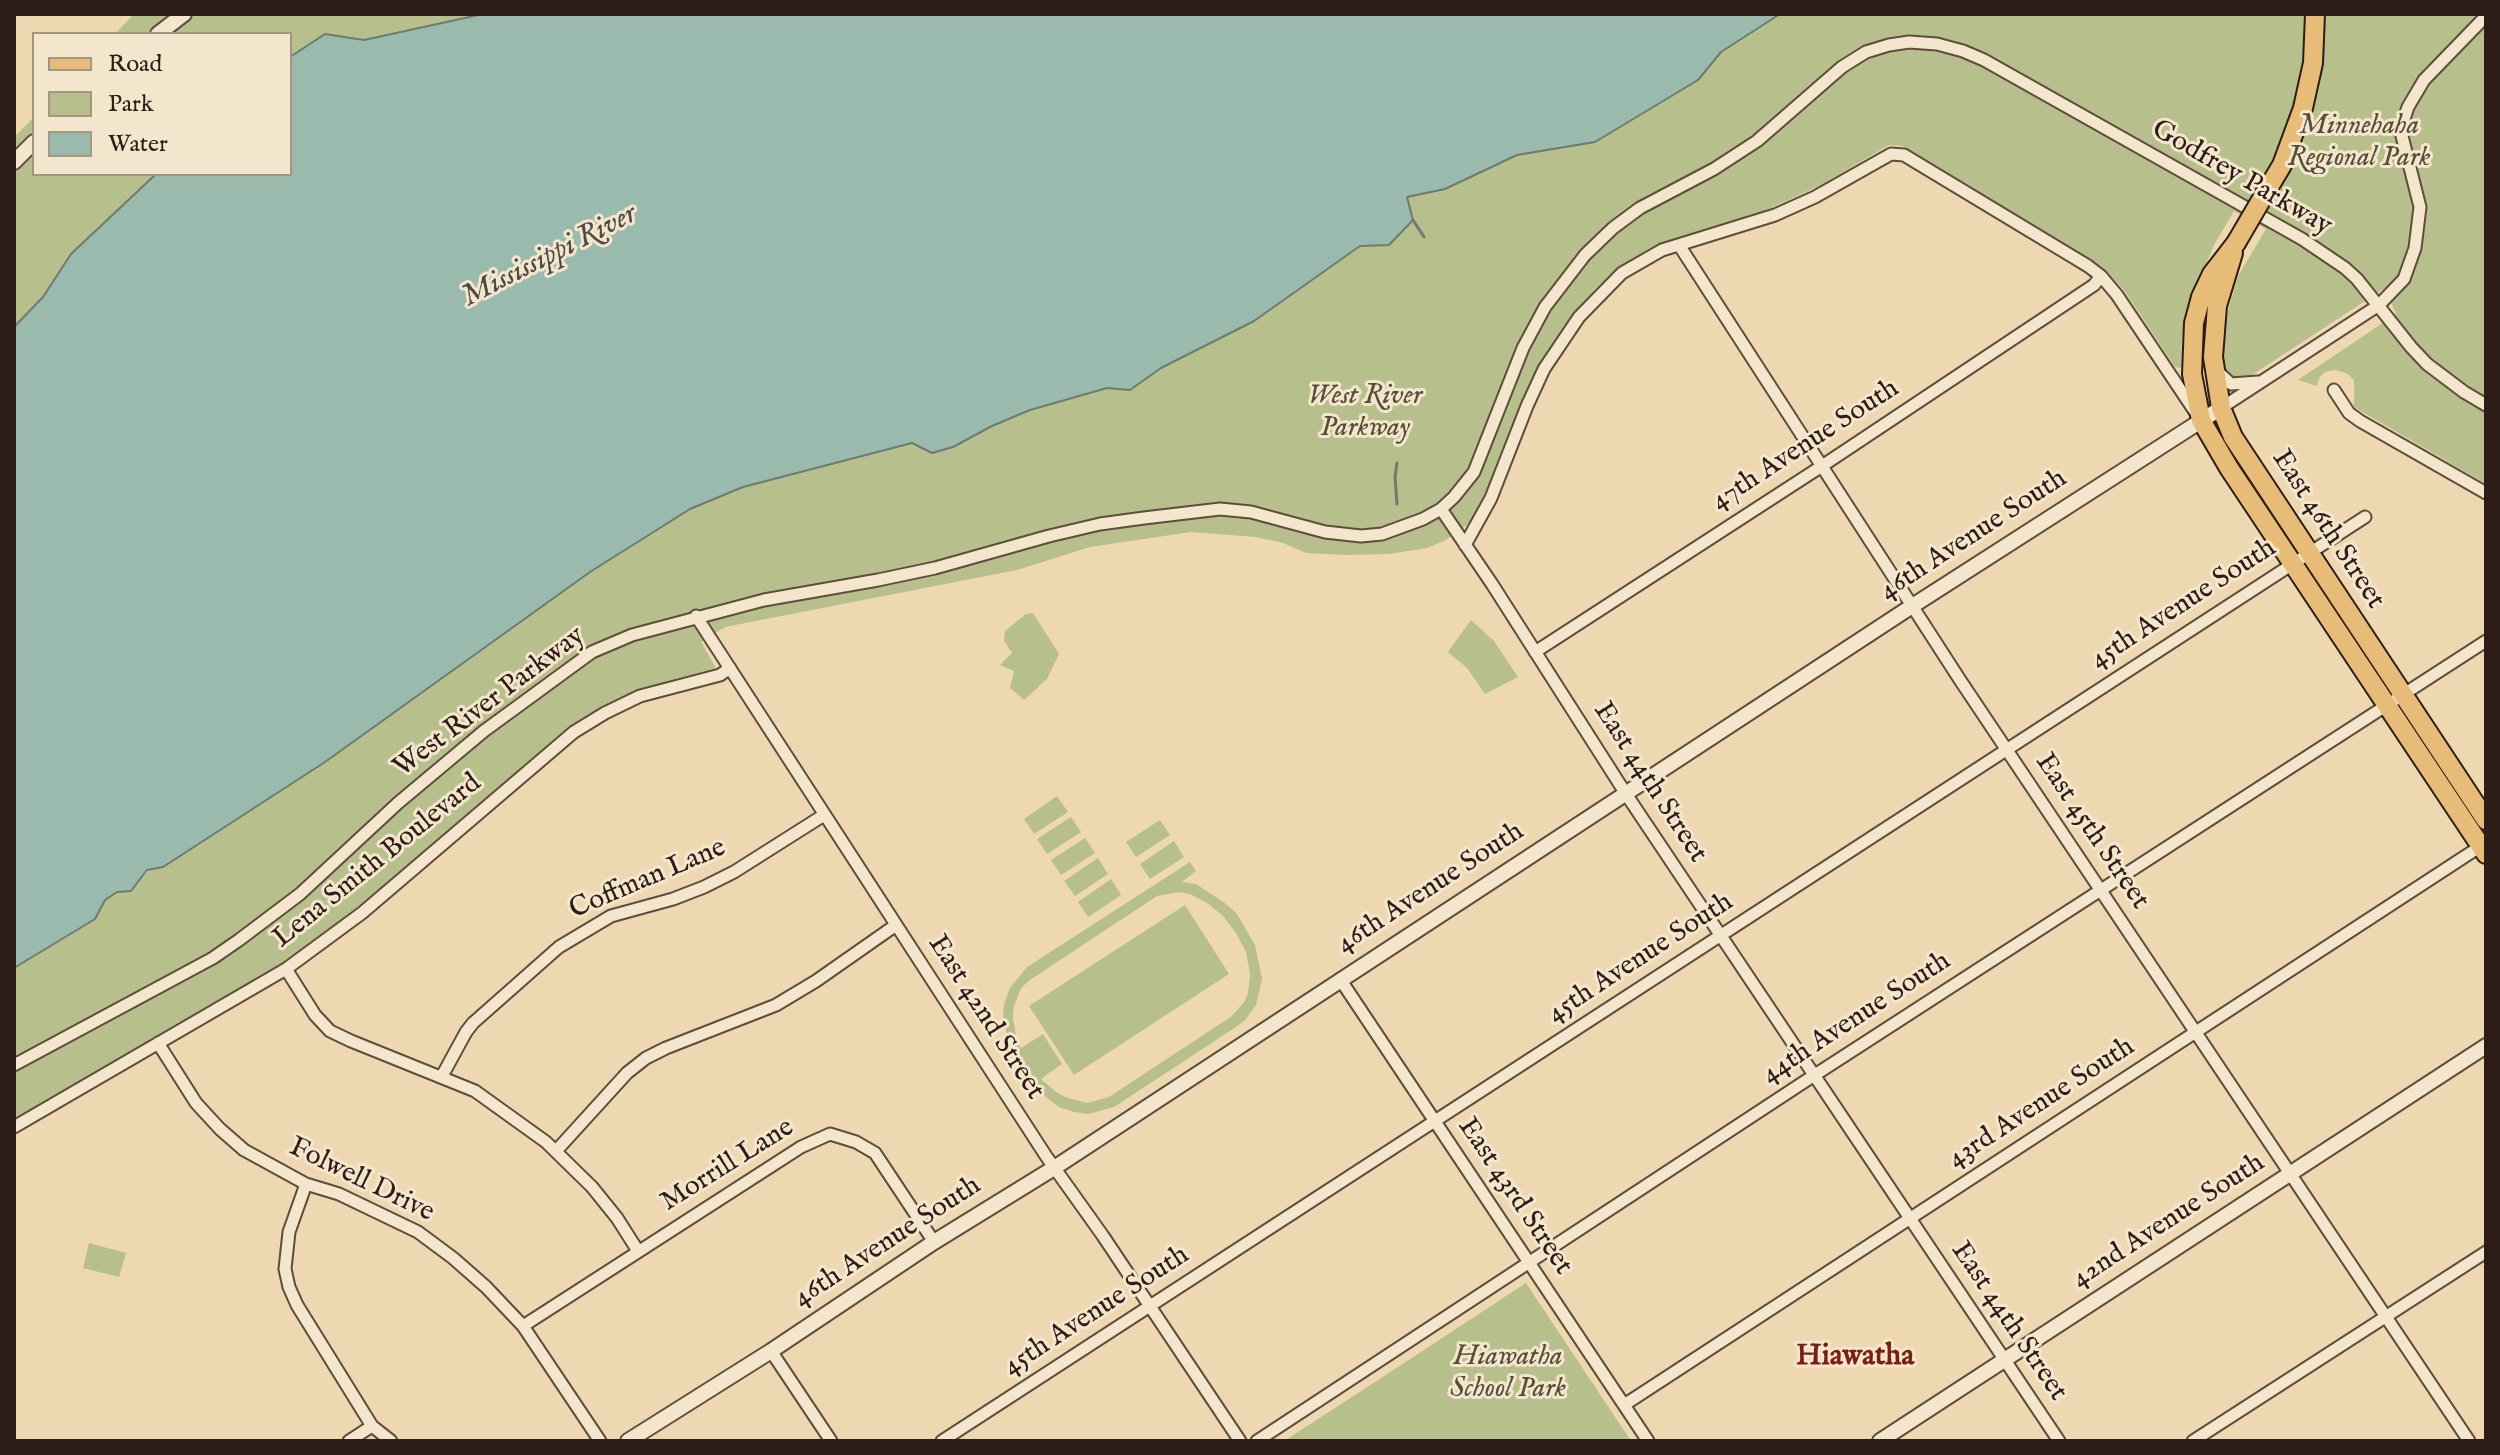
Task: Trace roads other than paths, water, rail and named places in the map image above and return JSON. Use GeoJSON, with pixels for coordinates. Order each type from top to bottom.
{"type":"FeatureCollection","features":[{"type":"Feature","properties":{"kind":"main road","name":"East 46th Street"},"geometry":{"type":"LineString","coordinates":[[2315,14],[2313,63],[2303,108],[2282,165],[2236,243],[2212,274],[2201,297],[2194,323],[2192,374],[2201,420],[2223,460],[2484,848]]}},
{"type":"Feature","properties":{"kind":"main road","name":"East 46th Street"},"geometry":{"type":"LineString","coordinates":[[2236,243],[2217,306],[2213,332],[2214,366],[2221,408],[2237,445],[2486,820]]}},
{"type":"Feature","properties":{"kind":"street"},"geometry":{"type":"LineString","coordinates":[[161,32],[184,14]]}},
{"type":"Feature","properties":{"kind":"street","name":"46th Avenue South"},"geometry":{"type":"LineString","coordinates":[[628,1441],[771,1351],[934,1242],[1054,1168],[2379,305],[2404,279],[2419,226],[2420,207],[2402,136],[2408,107],[2424,80],[2486,16]]}},
{"type":"Feature","properties":{"kind":"street","name":"West River Parkway"},"geometry":{"type":"LineString","coordinates":[[14,1065],[213,958],[239,940],[300,894],[439,767],[592,652],[632,635],[764,600],[907,574],[1100,524],[1220,509],[1251,512],[1325,532],[1361,536],[1404,528],[1441,509],[1474,472],[1507,385],[1545,307],[1570,272],[1605,235],[1640,208],[1714,169],[1757,141],[1842,67],[1866,52],[1909,42],[1937,44]]}},
{"type":"Feature","properties":{"kind":"street","name":"Godfrey Parkway"},"geometry":{"type":"LineString","coordinates":[[1937,44],[1984,60],[2302,239],[2345,268],[2427,364],[2486,405]]}},
{"type":"Feature","properties":{"kind":"street"},"geometry":{"type":"LineString","coordinates":[[14,162],[32,144]]}},
{"type":"Feature","properties":{"kind":"street"},"geometry":{"type":"LineString","coordinates":[[1465,545],[1491,498],[1544,369],[1579,317],[1622,273],[1646,258],[1679,245],[1775,215],[1815,197],[1891,154],[1904,155],[2101,276]]}},
{"type":"Feature","properties":{"kind":"street","name":"East 45th Street"},"geometry":{"type":"LineString","coordinates":[[1679,245],[2101,891],[2469,1441]]}},
{"type":"Feature","properties":{"kind":"street","name":"East 46th Street"},"geometry":{"type":"LineString","coordinates":[[2101,276],[2201,420]]}},
{"type":"Feature","properties":{"kind":"street","name":"47th Avenue South"},"geometry":{"type":"LineString","coordinates":[[1535,652],[1822,466],[2094,285],[2101,276]]}},
{"type":"Feature","properties":{"kind":"street"},"geometry":{"type":"LineString","coordinates":[[2214,366],[2231,384],[2263,382]]}},
{"type":"Feature","properties":{"kind":"street"},"geometry":{"type":"LineString","coordinates":[[2334,390],[2349,413],[2360,421],[2486,493]]}},
{"type":"Feature","properties":{"kind":"street","name":"East 44th Street"},"geometry":{"type":"LineString","coordinates":[[1441,509],[1626,794],[2059,1441]]}},
{"type":"Feature","properties":{"kind":"street","name":"45th Avenue South"},"geometry":{"type":"LineString","coordinates":[[942,1441],[2365,517]]}},
{"type":"Feature","properties":{"kind":"street","name":"East 42nd Street"},"geometry":{"type":"LineString","coordinates":[[696,616],[1054,1168],[1086,1210],[1240,1441]]}},
{"type":"Feature","properties":{"kind":"street","name":"44th Avenue South"},"geometry":{"type":"LineString","coordinates":[[1257,1441],[2486,641]]}},
{"type":"Feature","properties":{"kind":"street","name":"Lena Smith Boulevard"},"geometry":{"type":"LineString","coordinates":[[14,1127],[286,969],[362,913],[574,732],[640,696],[720,675],[730,668]]}},
{"type":"Feature","properties":{"kind":"street","name":"Coffman Lane"},"geometry":{"type":"LineString","coordinates":[[442,1076],[473,1023],[559,947],[611,916],[704,887],[734,872],[824,815]]}},
{"type":"Feature","properties":{"kind":"street","name":"43rd Avenue South"},"geometry":{"type":"LineString","coordinates":[[1624,1405],[2484,848]]}},
{"type":"Feature","properties":{"kind":"street"},"geometry":{"type":"LineString","coordinates":[[556,1151],[627,1073],[646,1058],[776,1005],[896,925]]}},
{"type":"Feature","properties":{"kind":"street"},"geometry":{"type":"LineString","coordinates":[[286,969],[315,1015],[330,1031],[475,1091],[556,1151],[592,1187],[638,1251]]}},
{"type":"Feature","properties":{"kind":"street","name":"East 43rd Street"},"geometry":{"type":"LineString","coordinates":[[1340,979],[1648,1441]]}},
{"type":"Feature","properties":{"kind":"street","name":"Folwell Drive"},"geometry":{"type":"LineString","coordinates":[[158,1043],[196,1103],[244,1150],[306,1184],[339,1194],[418,1232],[486,1287],[523,1326],[600,1441]]}},
{"type":"Feature","properties":{"kind":"street","name":"42nd Avenue South"},"geometry":{"type":"LineString","coordinates":[[1880,1441],[2486,1046]]}},
{"type":"Feature","properties":{"kind":"street","name":"Morrill Lane"},"geometry":{"type":"LineString","coordinates":[[523,1326],[801,1147],[830,1134],[856,1142],[875,1153],[934,1242]]}},
{"type":"Feature","properties":{"kind":"street"},"geometry":{"type":"LineString","coordinates":[[306,1184],[289,1232],[285,1269],[289,1287],[372,1426],[391,1441]]}},
{"type":"Feature","properties":{"kind":"street"},"geometry":{"type":"LineString","coordinates":[[2193,1441],[2486,1252]]}},
{"type":"Feature","properties":{"kind":"street"},"geometry":{"type":"LineString","coordinates":[[771,1351],[831,1441]]}},
{"type":"Feature","properties":{"kind":"street"},"geometry":{"type":"LineString","coordinates":[[349,1441],[372,1426]]}},
{"type":"Feature","properties":{"kind":"water","name":"Mississippi River"},"geometry":{"type":"Polygon","coordinates":[[[483,14],[1780,14],[1721,52],[1698,80],[1595,142],[1517,155],[1445,189],[1407,197],[1413,220],[1389,245],[1360,246],[1254,321],[1161,368],[1130,390],[1107,388],[1030,410],[953,447],[932,453],[912,443],[743,487],[690,509],[590,572],[325,762],[163,867],[147,870],[131,891],[117,892],[105,900],[95,919],[14,968],[14,327],[43,297],[71,254],[154,176],[292,176],[292,56],[325,34],[364,40],[483,14]]]}},
{"type":"Feature","properties":{"kind":"waterway"},"geometry":{"type":"LineString","coordinates":[[1413,220],[1424,237]]}},
{"type":"Feature","properties":{"kind":"waterway"},"geometry":{"type":"LineString","coordinates":[[1397,463],[1397,504]]}},
{"type":"Feature","properties":{"kind":"district","name":"Hiawatha"},"geometry":{"type":"Point","coordinates":[1855,1358]}},
{"type":"Feature","properties":{"kind":"park label","name":"Minnehaha Regional Park"},"geometry":{"type":"Point","coordinates":[2359,143]}},
{"type":"Feature","properties":{"kind":"park label","name":"Hiawatha School Park"},"geometry":{"type":"Point","coordinates":[1508,1374]}}]}
